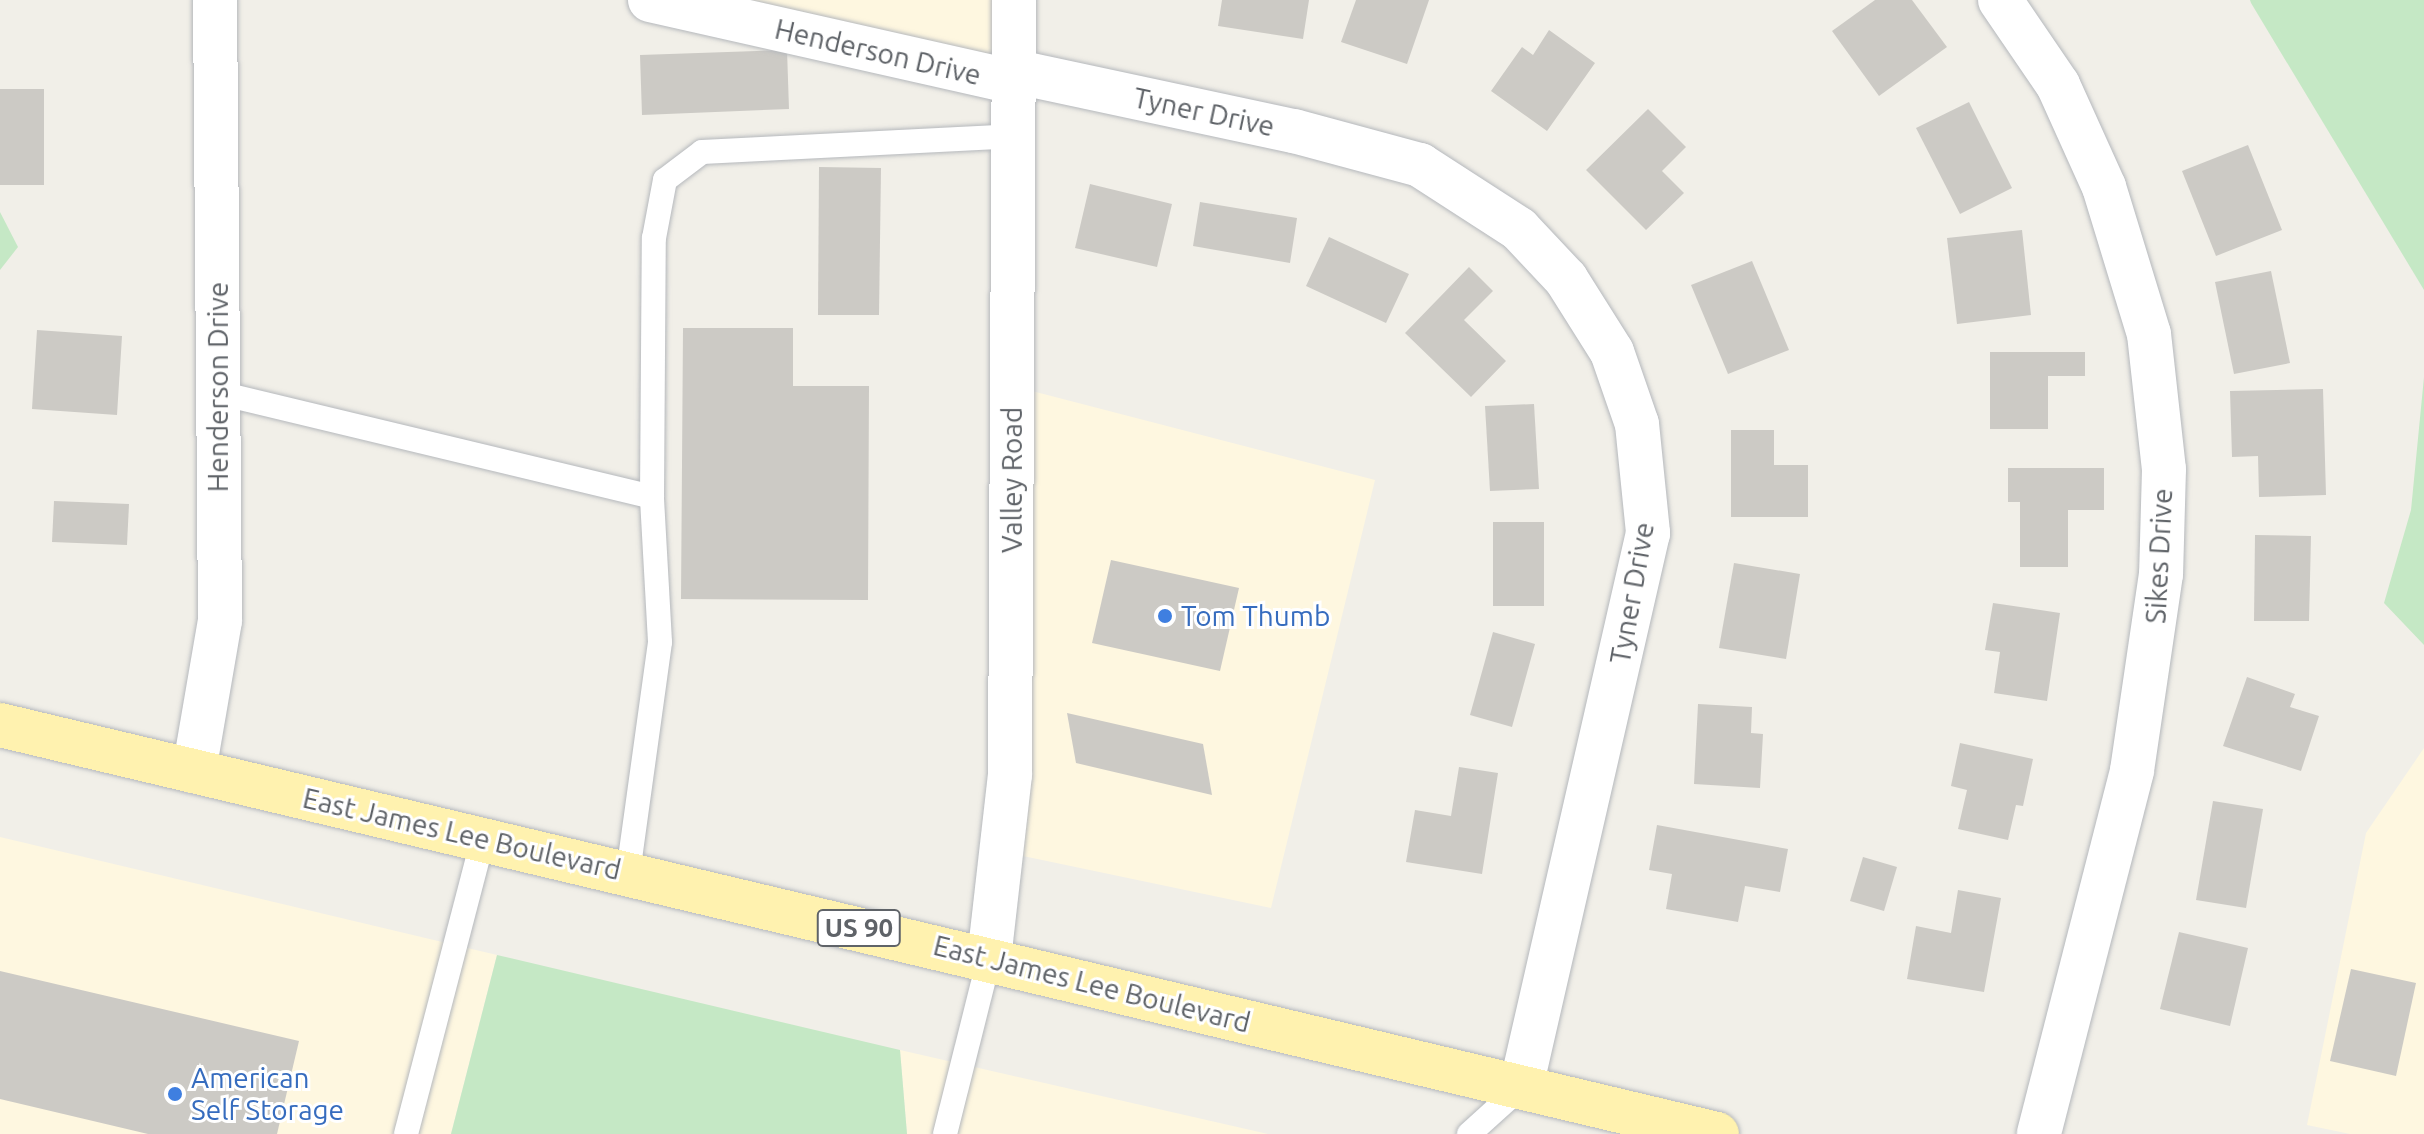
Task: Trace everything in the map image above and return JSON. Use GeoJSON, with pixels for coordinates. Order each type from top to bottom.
{"type":"FeatureCollection","features":[{"type":"Feature","properties":{"kind":"main road","name":"East James Lee Boulevard"},"geometry":{"type":"LineString","coordinates":[[0,725],[1521,1087],[1642,1126],[1717,1134]]}},
{"type":"Feature","properties":{"kind":"street","name":"Henderson Drive"},"geometry":{"type":"LineString","coordinates":[[194,771],[220,621],[215,0]]}},
{"type":"Feature","properties":{"kind":"street","name":"Henderson Drive"},"geometry":{"type":"LineString","coordinates":[[650,0],[1013,77]]}},
{"type":"Feature","properties":{"kind":"street","name":"Valley Road"},"geometry":{"type":"LineString","coordinates":[[989,959],[1010,775],[1014,0]]}},
{"type":"Feature","properties":{"kind":"street","name":"Sikes Drive"},"geometry":{"type":"LineString","coordinates":[[2000,0],[2058,85],[2104,187],[2149,334],[2164,469],[2160,588],[2132,771],[2039,1134]]}},
{"type":"Feature","properties":{"kind":"street","name":"Tyner Drive"},"geometry":{"type":"LineString","coordinates":[[1013,77],[1294,131],[1420,165],[1519,229],[1566,279],[1612,352],[1637,424],[1648,533],[1521,1087]]}},
{"type":"Feature","properties":{"kind":"lane"},"geometry":{"type":"LineString","coordinates":[[628,873],[660,642],[652,497],[654,238],[665,180],[702,152],[1013,136]]}},
{"type":"Feature","properties":{"kind":"lane"},"geometry":{"type":"LineString","coordinates":[[219,393],[652,497]]}},
{"type":"Feature","properties":{"kind":"lane"},"geometry":{"type":"LineString","coordinates":[[406,1134],[483,839]]}},
{"type":"Feature","properties":{"kind":"lane"},"geometry":{"type":"LineString","coordinates":[[945,1134],[989,959]]}},
{"type":"Feature","properties":{"kind":"lane"},"geometry":{"type":"LineString","coordinates":[[1469,1134],[1521,1087]]}},
{"type":"Feature","properties":{"kind":"shaded area"},"geometry":{"type":"Polygon","coordinates":[[[749,0],[994,0],[993,55],[749,0]]]}},
{"type":"Feature","properties":{"kind":"shaded area"},"geometry":{"type":"Polygon","coordinates":[[[1032,391],[1375,480],[1271,908],[1023,856],[1032,391]]]}},
{"type":"Feature","properties":{"kind":"shaded area"},"geometry":{"type":"Polygon","coordinates":[[[2424,748],[2424,1134],[2350,1134],[2307,1125],[2366,833],[2424,748]]]}},
{"type":"Feature","properties":{"kind":"shaded area"},"geometry":{"type":"Polygon","coordinates":[[[0,837],[497,955],[451,1134],[0,1134],[0,837]]]}},
{"type":"Feature","properties":{"kind":"shaded area"},"geometry":{"type":"Polygon","coordinates":[[[900,1050],[1268,1134],[907,1134],[900,1050]]]}},
{"type":"Feature","properties":{"kind":"green space"},"geometry":{"type":"Polygon","coordinates":[[[2250,0],[2424,0],[2424,290],[2251,3],[2250,0]]]}},
{"type":"Feature","properties":{"kind":"green space"},"geometry":{"type":"Polygon","coordinates":[[[0,212],[18,247],[0,270],[0,212]]]}},
{"type":"Feature","properties":{"kind":"green space"},"geometry":{"type":"Polygon","coordinates":[[[2424,377],[2424,645],[2384,603],[2411,510],[2424,377]]]}},
{"type":"Feature","properties":{"kind":"green space"},"geometry":{"type":"Polygon","coordinates":[[[497,955],[900,1050],[907,1134],[451,1134],[497,955]]]}},
{"type":"Feature","properties":{"kind":"building"},"geometry":{"type":"Polygon","coordinates":[[[1222,0],[1309,0],[1303,39],[1218,26],[1222,0]]]}},
{"type":"Feature","properties":{"kind":"building"},"geometry":{"type":"Polygon","coordinates":[[[1356,0],[1429,0],[1407,64],[1341,42],[1356,0]]]}},
{"type":"Feature","properties":{"kind":"building"},"geometry":{"type":"Polygon","coordinates":[[[1875,0],[1912,0],[1947,47],[1879,96],[1832,31],[1875,0]]]}},
{"type":"Feature","properties":{"kind":"building"},"geometry":{"type":"Polygon","coordinates":[[[1549,30],[1595,63],[1547,131],[1491,91],[1522,47],[1533,55],[1549,30]]]}},
{"type":"Feature","properties":{"kind":"building"},"geometry":{"type":"Polygon","coordinates":[[[787,50],[789,109],[642,115],[640,55],[787,50]]]}},
{"type":"Feature","properties":{"kind":"building"},"geometry":{"type":"Polygon","coordinates":[[[0,89],[44,89],[44,185],[0,185],[0,89]]]}},
{"type":"Feature","properties":{"kind":"building"},"geometry":{"type":"Polygon","coordinates":[[[1969,102],[2012,188],[1960,214],[1916,128],[1969,102]]]}},
{"type":"Feature","properties":{"kind":"building"},"geometry":{"type":"Polygon","coordinates":[[[1648,109],[1686,147],[1662,171],[1684,193],[1646,230],[1586,170],[1648,109]]]}},
{"type":"Feature","properties":{"kind":"building"},"geometry":{"type":"Polygon","coordinates":[[[2248,145],[2282,230],[2216,256],[2182,171],[2248,145]]]}},
{"type":"Feature","properties":{"kind":"building"},"geometry":{"type":"Polygon","coordinates":[[[819,167],[881,168],[879,315],[818,315],[819,167]]]}},
{"type":"Feature","properties":{"kind":"building"},"geometry":{"type":"Polygon","coordinates":[[[1090,184],[1172,204],[1157,267],[1075,248],[1090,184]]]}},
{"type":"Feature","properties":{"kind":"building"},"geometry":{"type":"Polygon","coordinates":[[[1200,202],[1297,218],[1290,263],[1193,246],[1200,202]]]}},
{"type":"Feature","properties":{"kind":"building"},"geometry":{"type":"Polygon","coordinates":[[[2022,230],[2031,315],[1957,324],[1947,238],[2022,230]]]}},
{"type":"Feature","properties":{"kind":"building"},"geometry":{"type":"Polygon","coordinates":[[[1329,237],[1409,274],[1386,323],[1306,286],[1329,237]]]}},
{"type":"Feature","properties":{"kind":"building"},"geometry":{"type":"Polygon","coordinates":[[[1752,261],[1789,350],[1728,374],[1691,285],[1752,261]]]}},
{"type":"Feature","properties":{"kind":"building"},"geometry":{"type":"Polygon","coordinates":[[[1469,267],[1493,291],[1464,320],[1506,361],[1471,397],[1405,333],[1469,267]]]}},
{"type":"Feature","properties":{"kind":"building"},"geometry":{"type":"Polygon","coordinates":[[[2271,271],[2290,363],[2234,374],[2215,282],[2271,271]]]}},
{"type":"Feature","properties":{"kind":"building"},"geometry":{"type":"Polygon","coordinates":[[[683,328],[793,328],[793,386],[869,386],[868,600],[681,599],[683,328]]]}},
{"type":"Feature","properties":{"kind":"building"},"geometry":{"type":"Polygon","coordinates":[[[37,330],[122,336],[117,415],[32,409],[37,330]]]}},
{"type":"Feature","properties":{"kind":"building"},"geometry":{"type":"Polygon","coordinates":[[[1990,352],[2085,352],[2085,376],[2048,376],[2048,429],[1990,429],[1990,352]]]}},
{"type":"Feature","properties":{"kind":"building"},"geometry":{"type":"Polygon","coordinates":[[[2323,389],[2326,495],[2259,497],[2258,456],[2232,457],[2230,391],[2323,389]]]}},
{"type":"Feature","properties":{"kind":"building"},"geometry":{"type":"Polygon","coordinates":[[[1534,404],[1539,489],[1490,491],[1485,406],[1534,404]]]}},
{"type":"Feature","properties":{"kind":"building"},"geometry":{"type":"Polygon","coordinates":[[[1731,430],[1774,430],[1774,465],[1808,465],[1808,517],[1731,517],[1731,430]]]}},
{"type":"Feature","properties":{"kind":"building"},"geometry":{"type":"Polygon","coordinates":[[[2008,468],[2104,468],[2104,510],[2068,510],[2068,567],[2020,567],[2020,502],[2008,502],[2008,468]]]}},
{"type":"Feature","properties":{"kind":"building"},"geometry":{"type":"Polygon","coordinates":[[[54,501],[129,504],[127,545],[52,542],[54,501]]]}},
{"type":"Feature","properties":{"kind":"building"},"geometry":{"type":"Polygon","coordinates":[[[1493,522],[1544,522],[1544,606],[1493,606],[1493,522]]]}},
{"type":"Feature","properties":{"kind":"building"},"geometry":{"type":"Polygon","coordinates":[[[2255,535],[2311,536],[2309,621],[2254,621],[2255,535]]]}},
{"type":"Feature","properties":{"kind":"building","name":"Tom Thumb"},"geometry":{"type":"Polygon","coordinates":[[[1111,560],[1239,588],[1220,671],[1092,643],[1111,560]]]}},
{"type":"Feature","properties":{"kind":"building"},"geometry":{"type":"Polygon","coordinates":[[[1734,563],[1800,574],[1786,659],[1719,648],[1734,563]]]}},
{"type":"Feature","properties":{"kind":"building"},"geometry":{"type":"Polygon","coordinates":[[[1993,603],[2060,613],[2047,701],[1994,693],[2000,652],[1985,650],[1993,603]]]}},
{"type":"Feature","properties":{"kind":"building"},"geometry":{"type":"Polygon","coordinates":[[[1493,632],[1535,644],[1512,727],[1470,715],[1493,632]]]}},
{"type":"Feature","properties":{"kind":"building"},"geometry":{"type":"Polygon","coordinates":[[[2247,677],[2295,694],[2290,707],[2319,716],[2301,771],[2223,746],[2247,677]]]}},
{"type":"Feature","properties":{"kind":"building"},"geometry":{"type":"Polygon","coordinates":[[[1698,704],[1752,707],[1751,733],[1763,734],[1760,788],[1694,784],[1698,704]]]}},
{"type":"Feature","properties":{"kind":"building"},"geometry":{"type":"Polygon","coordinates":[[[1067,713],[1203,744],[1212,795],[1076,763],[1067,713]]]}},
{"type":"Feature","properties":{"kind":"building"},"geometry":{"type":"Polygon","coordinates":[[[1960,743],[2033,759],[2023,806],[2016,805],[2008,840],[1958,829],[1967,790],[1951,786],[1960,743]]]}},
{"type":"Feature","properties":{"kind":"building"},"geometry":{"type":"Polygon","coordinates":[[[1459,767],[1498,773],[1482,874],[1406,862],[1415,810],[1451,816],[1459,767]]]}},
{"type":"Feature","properties":{"kind":"building"},"geometry":{"type":"Polygon","coordinates":[[[2213,801],[2263,809],[2246,908],[2196,900],[2213,801]]]}},
{"type":"Feature","properties":{"kind":"building"},"geometry":{"type":"Polygon","coordinates":[[[1657,825],[1788,849],[1780,892],[1745,886],[1738,922],[1666,909],[1672,874],[1649,870],[1657,825]]]}},
{"type":"Feature","properties":{"kind":"building"},"geometry":{"type":"Polygon","coordinates":[[[1863,857],[1897,867],[1884,911],[1850,901],[1863,857]]]}},
{"type":"Feature","properties":{"kind":"building"},"geometry":{"type":"Polygon","coordinates":[[[1958,890],[2001,898],[1984,992],[1907,979],[1916,926],[1951,933],[1958,890]]]}},
{"type":"Feature","properties":{"kind":"building"},"geometry":{"type":"Polygon","coordinates":[[[2179,932],[2248,948],[2230,1026],[2160,1009],[2179,932]]]}},
{"type":"Feature","properties":{"kind":"building"},"geometry":{"type":"Polygon","coordinates":[[[2351,969],[2416,983],[2396,1076],[2330,1061],[2351,969]]]}},
{"type":"Feature","properties":{"kind":"building"},"geometry":{"type":"Polygon","coordinates":[[[0,971],[299,1041],[277,1134],[148,1134],[0,1099],[0,971]]]}},
{"type":"Feature","properties":{"kind":"place","name":"Tom Thumb"},"geometry":{"type":"Point","coordinates":[1165,616]}},
{"type":"Feature","properties":{"kind":"place","name":"American Self Storage"},"geometry":{"type":"Point","coordinates":[175,1094]}}]}
